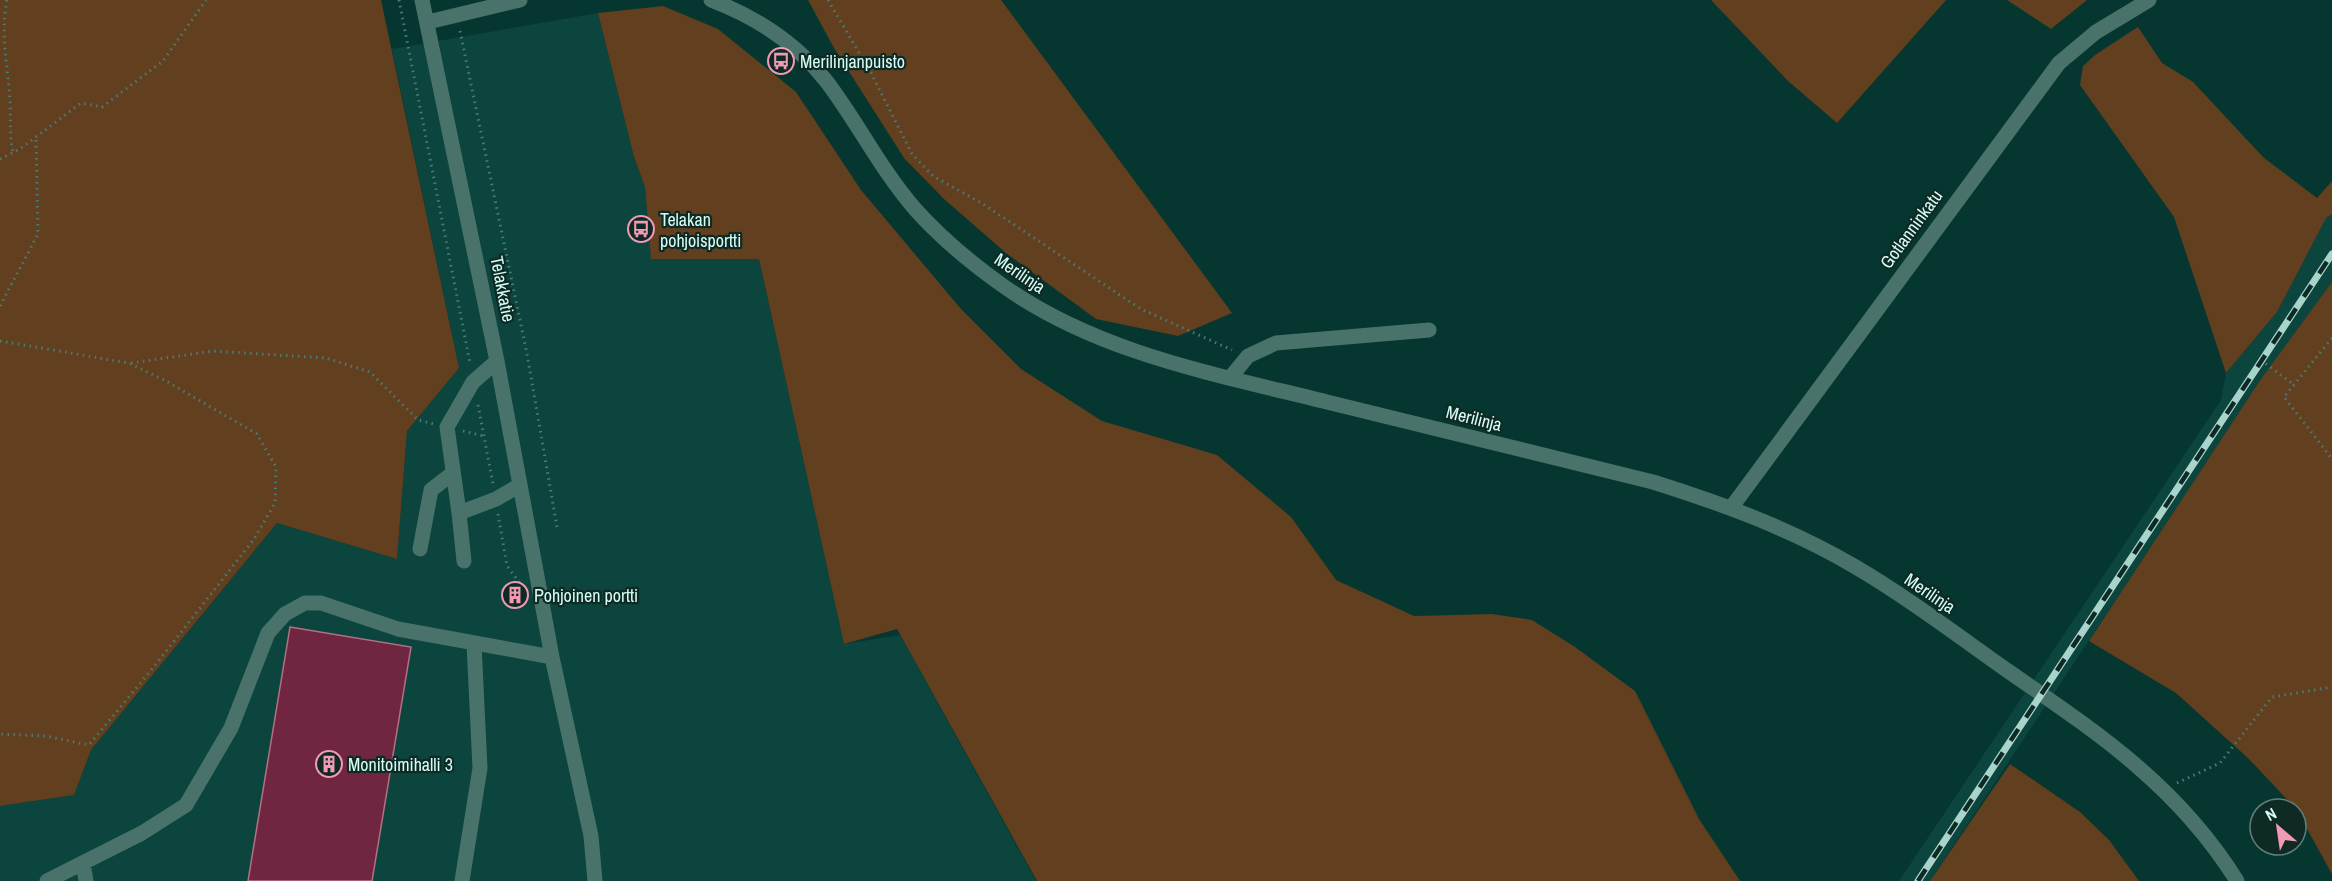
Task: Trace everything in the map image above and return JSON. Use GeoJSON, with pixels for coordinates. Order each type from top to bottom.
{"type":"FeatureCollection","features":[{"type":"Feature","properties":{"kind":"street","name":"Telakkatie"},"geometry":{"type":"LineString","coordinates":[[422,0],[497,361],[520,485],[531,588],[552,657],[591,836],[595,881]]}},
{"type":"Feature","properties":{"kind":"street"},"geometry":{"type":"LineString","coordinates":[[428,22],[520,0]]}},
{"type":"Feature","properties":{"kind":"street","name":"Merilinja"},"geometry":{"type":"LineString","coordinates":[[711,0],[768,28],[792,47],[826,81],[914,208],[943,237],[996,281],[1062,322],[1123,348],[1230,378],[1653,482],[1731,508],[1800,538],[1854,566],[2030,686],[2110,744],[2164,788],[2190,815],[2236,881]]}},
{"type":"Feature","properties":{"kind":"street","name":"Gotlanninkatu"},"geometry":{"type":"LineString","coordinates":[[1731,508],[2059,63],[2096,32],[2149,0]]}},
{"type":"Feature","properties":{"kind":"street"},"geometry":{"type":"LineString","coordinates":[[1230,378],[1248,356],[1276,343],[1429,330]]}},
{"type":"Feature","properties":{"kind":"street"},"geometry":{"type":"LineString","coordinates":[[464,561],[447,427],[473,382],[497,361]]}},
{"type":"Feature","properties":{"kind":"street"},"geometry":{"type":"LineString","coordinates":[[420,549],[431,490],[453,473]]}},
{"type":"Feature","properties":{"kind":"street"},"geometry":{"type":"LineString","coordinates":[[459,513],[496,498],[520,485]]}},
{"type":"Feature","properties":{"kind":"street"},"geometry":{"type":"LineString","coordinates":[[47,881],[142,833],[186,805],[231,728],[268,633],[285,614],[305,603],[321,603],[398,629],[552,657]]}},
{"type":"Feature","properties":{"kind":"street"},"geometry":{"type":"LineString","coordinates":[[462,881],[480,768],[474,644]]}},
{"type":"Feature","properties":{"kind":"street"},"geometry":{"type":"LineString","coordinates":[[83,863],[86,881]]}},
{"type":"Feature","properties":{"kind":"path"},"geometry":{"type":"LineString","coordinates":[[7,0],[3,13],[2,47],[10,101],[9,134],[13,152]]}},
{"type":"Feature","properties":{"kind":"path"},"geometry":{"type":"LineString","coordinates":[[0,159],[36,137],[81,103],[102,108],[163,61],[206,0]]}},
{"type":"Feature","properties":{"kind":"path"},"geometry":{"type":"LineString","coordinates":[[399,0],[496,498],[507,566],[531,588]]}},
{"type":"Feature","properties":{"kind":"path"},"geometry":{"type":"LineString","coordinates":[[828,0],[871,73],[912,154],[933,176],[983,204],[1141,309],[1209,341],[1248,356]]}},
{"type":"Feature","properties":{"kind":"path"},"geometry":{"type":"LineString","coordinates":[[457,16],[527,354],[557,527]]}},
{"type":"Feature","properties":{"kind":"path"},"geometry":{"type":"LineString","coordinates":[[0,306],[38,234],[36,137]]}},
{"type":"Feature","properties":{"kind":"path"},"geometry":{"type":"LineString","coordinates":[[2332,338],[2284,397],[2332,459]]}},
{"type":"Feature","properties":{"kind":"path"},"geometry":{"type":"LineString","coordinates":[[0,340],[129,363],[166,381],[256,434],[276,467],[275,503],[254,539],[89,745],[46,736],[0,734]]}},
{"type":"Feature","properties":{"kind":"path"},"geometry":{"type":"LineString","coordinates":[[129,363],[213,351],[326,358],[370,372],[418,420],[483,436]]}},
{"type":"Feature","properties":{"kind":"path"},"geometry":{"type":"LineString","coordinates":[[2261,360],[2294,385]]}},
{"type":"Feature","properties":{"kind":"path"},"geometry":{"type":"LineString","coordinates":[[2164,788],[2220,763],[2272,697],[2332,687]]}},
{"type":"Feature","properties":{"kind":"shaded area"},"geometry":{"type":"Polygon","coordinates":[[[0,0],[381,0],[459,368],[407,431],[397,559],[277,523],[91,750],[74,795],[0,806],[0,0]]]}},
{"type":"Feature","properties":{"kind":"shaded area"},"geometry":{"type":"Polygon","coordinates":[[[808,0],[1001,0],[1232,313],[1178,336],[1096,319],[1006,253],[944,199],[904,158],[834,48],[808,0]]]}},
{"type":"Feature","properties":{"kind":"shaded area"},"geometry":{"type":"Polygon","coordinates":[[[1711,0],[1946,0],[1837,123],[1788,81],[1711,0]]]}},
{"type":"Feature","properties":{"kind":"shaded area"},"geometry":{"type":"Polygon","coordinates":[[[2007,0],[2087,0],[2051,29],[2007,0]]]}},
{"type":"Feature","properties":{"kind":"shaded area"},"geometry":{"type":"Polygon","coordinates":[[[663,6],[718,29],[796,92],[861,190],[961,309],[1021,369],[1102,421],[1217,455],[1291,517],[1336,580],[1414,616],[1492,614],[1532,620],[1575,647],[1635,691],[1699,819],[1740,881],[1037,881],[897,629],[844,644],[759,259],[651,259],[645,187],[634,157],[598,13],[663,6]]]}},
{"type":"Feature","properties":{"kind":"shaded area"},"geometry":{"type":"Polygon","coordinates":[[[598,13],[634,157],[645,187],[651,259],[759,259],[844,644],[900,635],[1036,881],[0,881],[0,806],[74,795],[91,750],[277,523],[397,559],[407,431],[459,368],[392,49],[598,13]]]}},
{"type":"Feature","properties":{"kind":"shaded area"},"geometry":{"type":"Polygon","coordinates":[[[2138,27],[2162,63],[2193,82],[2264,158],[2317,198],[2332,181],[2332,214],[2326,218],[2277,312],[2226,373],[2174,217],[2080,85],[2083,66],[2095,55],[2138,27]]]}},
{"type":"Feature","properties":{"kind":"shaded area"},"geometry":{"type":"Polygon","coordinates":[[[2332,214],[2332,282],[2261,380],[1930,881],[1899,881],[2221,400],[2226,373],[2277,312],[2326,217],[2332,214]]]}},
{"type":"Feature","properties":{"kind":"shaded area"},"geometry":{"type":"Polygon","coordinates":[[[2332,282],[2332,874],[2308,831],[2308,797],[2285,797],[2249,759],[2176,693],[2089,641],[2261,379],[2332,282]]]}},
{"type":"Feature","properties":{"kind":"shaded area"},"geometry":{"type":"Polygon","coordinates":[[[2010,764],[2080,812],[2109,840],[2139,881],[1930,881],[2010,764]]]}},
{"type":"Feature","properties":{"kind":"building","name":"Monitoimihalli 3"},"geometry":{"type":"Polygon","coordinates":[[[290,627],[411,647],[372,881],[248,881],[290,627]]]}},
{"type":"Feature","properties":{"kind":"railway"},"geometry":{"type":"LineString","coordinates":[[1918,881],[2332,254]]}},
{"type":"Feature","properties":{"kind":"place","name":"Merilinjanpuisto"},"geometry":{"type":"Point","coordinates":[781,61]}},
{"type":"Feature","properties":{"kind":"place","name":"Telakan pohjoisportti"},"geometry":{"type":"Point","coordinates":[641,229]}},
{"type":"Feature","properties":{"kind":"place","name":"Pohjoinen portti"},"geometry":{"type":"Point","coordinates":[515,595]}},
{"type":"Feature","properties":{"kind":"place","name":"Monitoimihalli 3"},"geometry":{"type":"Point","coordinates":[329,764]}}]}
